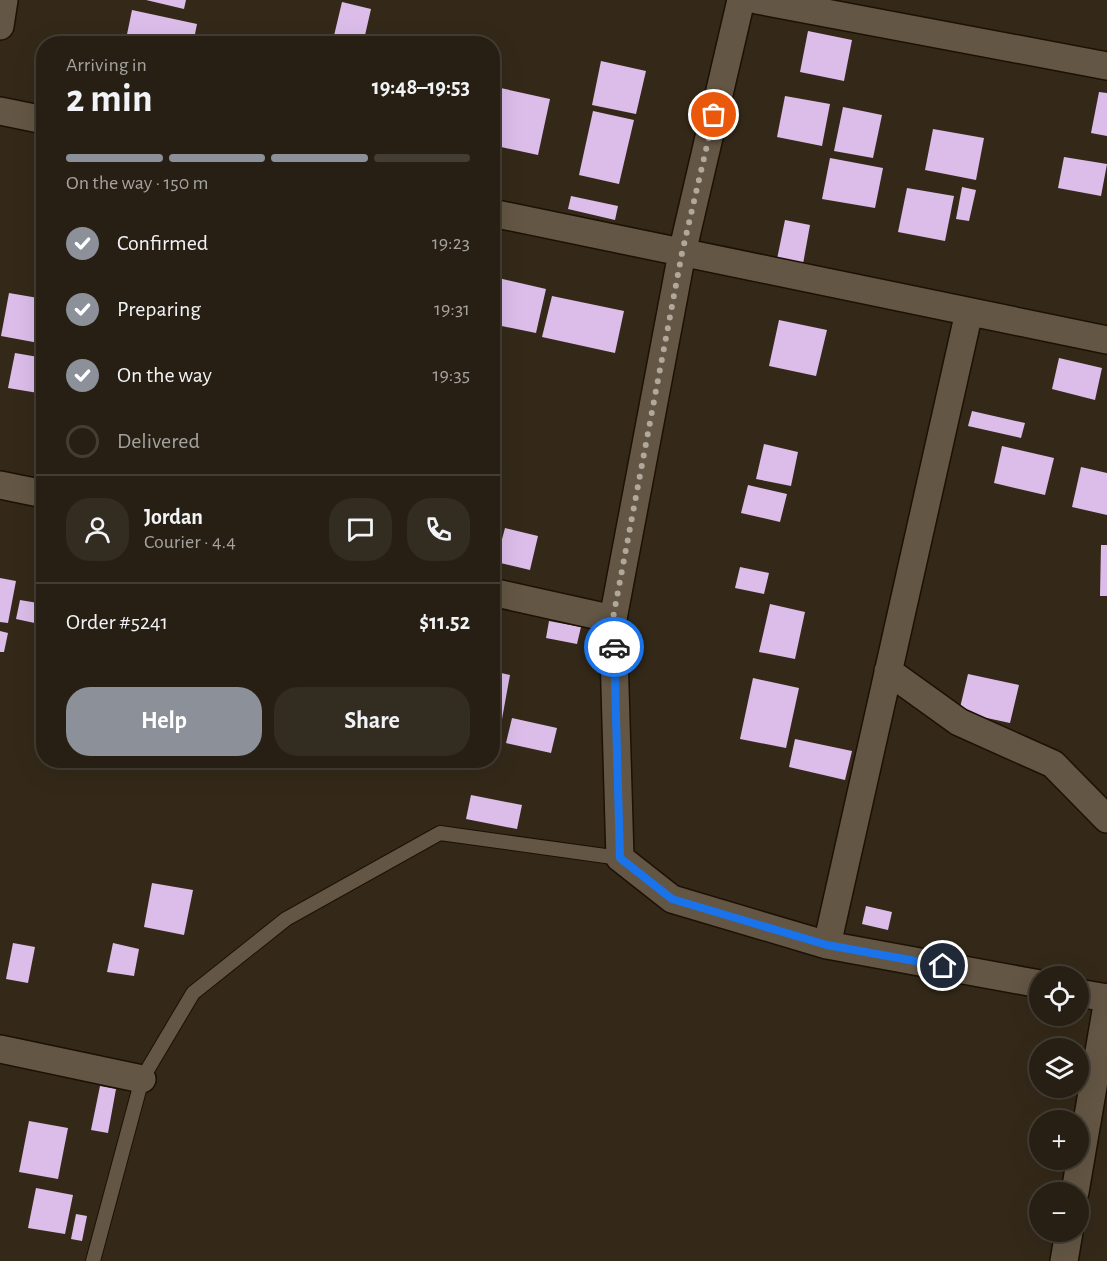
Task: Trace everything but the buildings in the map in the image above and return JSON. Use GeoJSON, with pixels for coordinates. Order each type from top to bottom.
{"type":"FeatureCollection","features":[{"type":"Feature","properties":{"kind":"street"},"geometry":{"type":"LineString","coordinates":[[0,26],[4,0]]}},
{"type":"Feature","properties":{"kind":"street"},"geometry":{"type":"LineString","coordinates":[[741,0],[682,253],[613,618],[620,858],[672,899],[827,945],[1029,982]]}},
{"type":"Feature","properties":{"kind":"street"},"geometry":{"type":"LineString","coordinates":[[757,0],[1107,66]]}},
{"type":"Feature","properties":{"kind":"street"},"geometry":{"type":"LineString","coordinates":[[0,111],[36,122]]}},
{"type":"Feature","properties":{"kind":"street"},"geometry":{"type":"LineString","coordinates":[[500,215],[1107,340]]}},
{"type":"Feature","properties":{"kind":"street"},"geometry":{"type":"LineString","coordinates":[[827,945],[969,312]]}},
{"type":"Feature","properties":{"kind":"street"},"geometry":{"type":"LineString","coordinates":[[0,485],[36,492]]}},
{"type":"Feature","properties":{"kind":"street"},"geometry":{"type":"LineString","coordinates":[[500,594],[613,618]]}},
{"type":"Feature","properties":{"kind":"street"},"geometry":{"type":"LineString","coordinates":[[888,671],[959,722],[1053,764],[1107,819]]}},
{"type":"Feature","properties":{"kind":"street"},"geometry":{"type":"LineString","coordinates":[[1089,995],[1107,998]]}},
{"type":"Feature","properties":{"kind":"street"},"geometry":{"type":"LineString","coordinates":[[1077,1182],[1107,1005]]}},
{"type":"Feature","properties":{"kind":"street"},"geometry":{"type":"LineString","coordinates":[[0,1049],[142,1079]]}},
{"type":"Feature","properties":{"kind":"street"},"geometry":{"type":"LineString","coordinates":[[1064,1261],[1067,1242]]}},
{"type":"Feature","properties":{"kind":"lane"},"geometry":{"type":"LineString","coordinates":[[93,1261],[142,1079],[193,993],[286,919],[440,833],[620,858]]}},
{"type":"Feature","properties":{"kind":"way so far"},"geometry":{"type":"LineString","coordinates":[[614,647],[613,618],[682,253],[714,115]]}},
{"type":"Feature","properties":{"kind":"route"},"geometry":{"type":"LineString","coordinates":[[614,647],[620,858],[672,899],[827,945],[943,966]]}}]}
